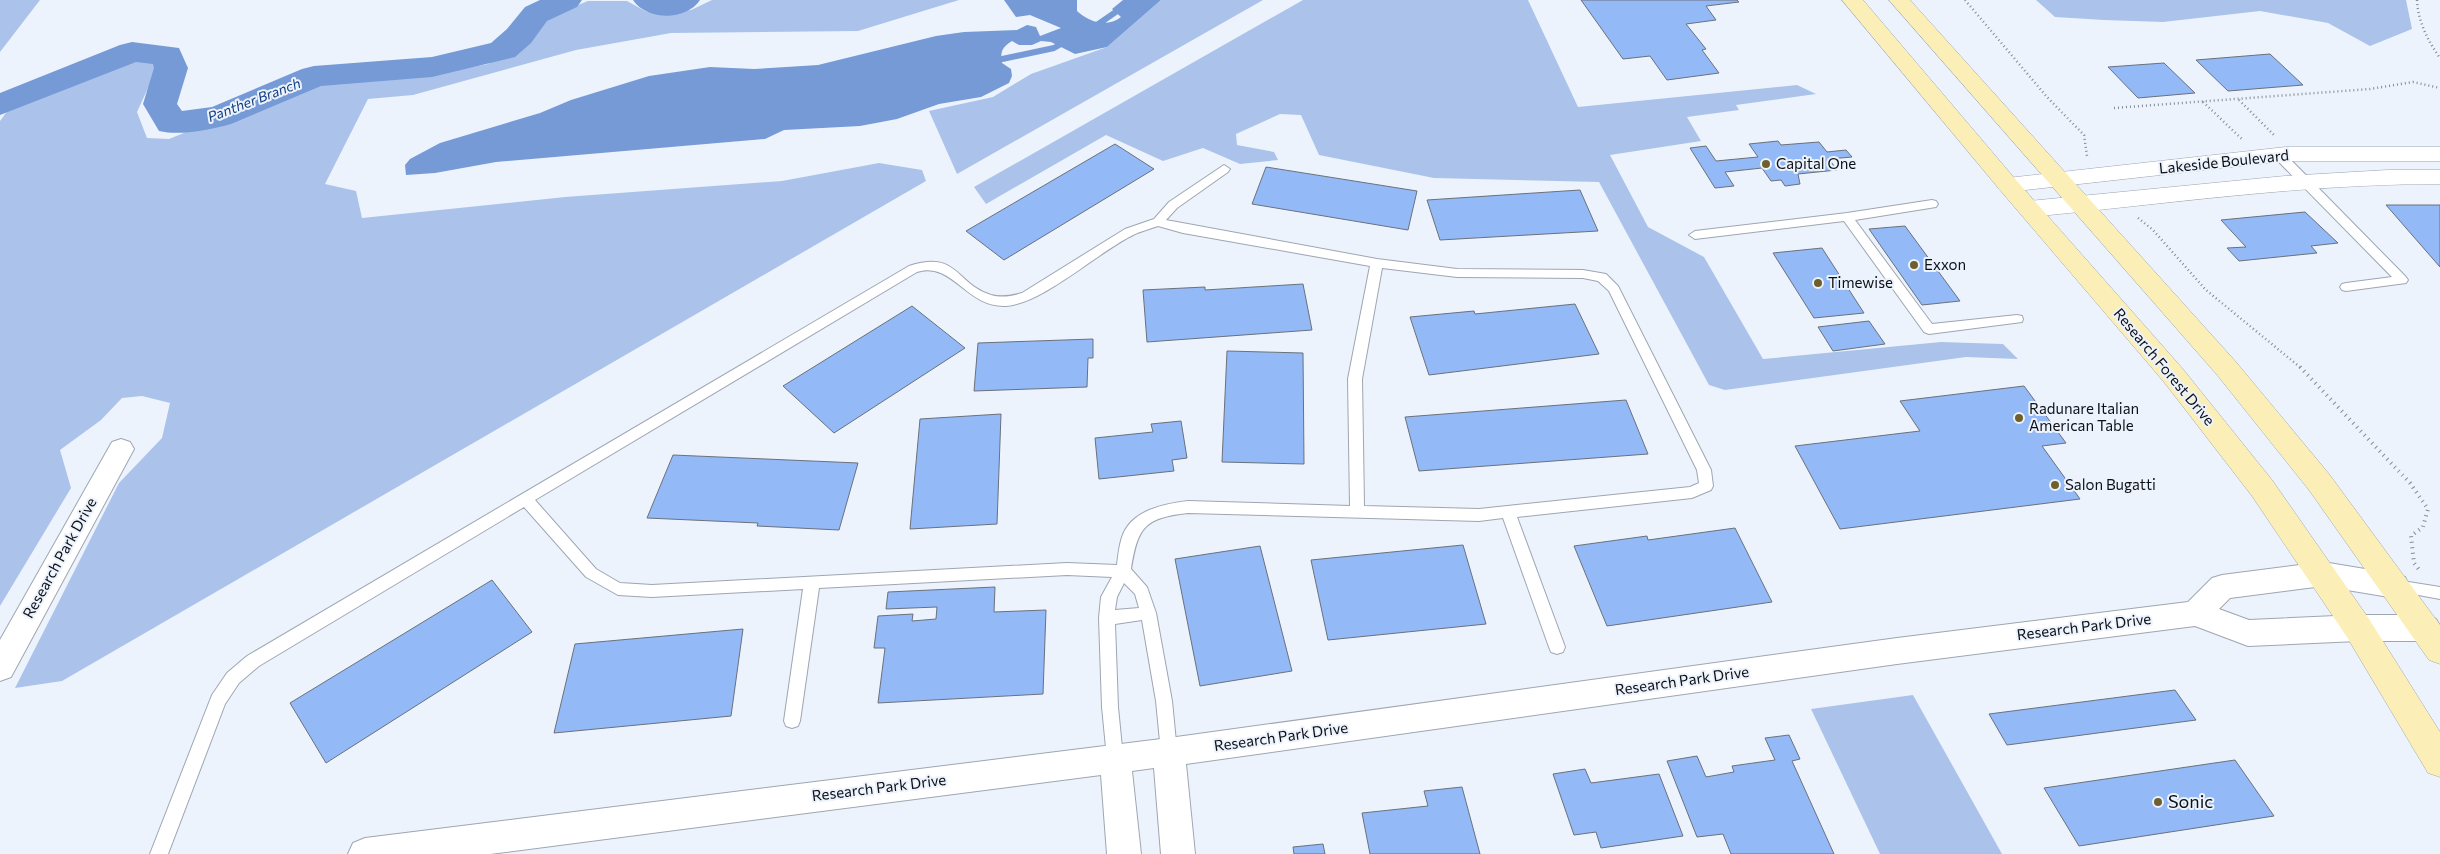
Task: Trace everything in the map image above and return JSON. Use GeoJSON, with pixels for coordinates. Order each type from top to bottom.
{"type":"FeatureCollection","features":[{"type":"Feature","properties":{"kind":"main road","name":"Research Forest Drive"},"geometry":{"type":"LineString","coordinates":[[1852,0],[2008,185],[2173,375],[2262,488],[2323,574],[2440,762]]}},
{"type":"Feature","properties":{"kind":"main road"},"geometry":{"type":"LineString","coordinates":[[1899,0],[2227,369],[2319,482],[2395,586],[2435,636]]}},
{"type":"Feature","properties":{"kind":"street","name":"Lakeside Boulevard"},"geometry":{"type":"LineString","coordinates":[[2008,185],[2278,155],[2440,154]]}},
{"type":"Feature","properties":{"kind":"street","name":"Lakeside Boulevard"},"geometry":{"type":"LineString","coordinates":[[2029,209],[2304,181],[2388,176],[2440,177]]}},
{"type":"Feature","properties":{"kind":"street","name":"Research Park Drive"},"geometry":{"type":"LineString","coordinates":[[0,668],[121,449]]}},
{"type":"Feature","properties":{"kind":"street"},"geometry":{"type":"LineString","coordinates":[[2196,613],[2222,587],[2323,574],[2395,586]]}},
{"type":"Feature","properties":{"kind":"street","name":"Research Park Drive"},"geometry":{"type":"LineString","coordinates":[[365,854],[1169,752],[1897,651],[2196,613],[2248,633],[2358,628],[2435,636]]}},
{"type":"Feature","properties":{"kind":"street"},"geometry":{"type":"LineString","coordinates":[[1169,752],[1178,854]]}},
{"type":"Feature","properties":{"kind":"street"},"geometry":{"type":"LineString","coordinates":[[1115,758],[1124,854]]}},
{"type":"Feature","properties":{"kind":"lane"},"geometry":{"type":"LineString","coordinates":[[2278,155],[2402,280],[2346,287]]}},
{"type":"Feature","properties":{"kind":"lane"},"geometry":{"type":"LineString","coordinates":[[159,854],[218,700],[232,678],[253,661],[913,269],[928,264],[943,268],[982,298],[997,303],[1011,302],[1026,297],[1129,232],[1158,222],[1173,204],[1224,168]]}},
{"type":"Feature","properties":{"kind":"lane"},"geometry":{"type":"LineString","coordinates":[[1695,235],[1847,217],[1932,204]]}},
{"type":"Feature","properties":{"kind":"lane"},"geometry":{"type":"LineString","coordinates":[[1847,217],[1930,329],[2017,319]]}},
{"type":"Feature","properties":{"kind":"lane"},"geometry":{"type":"LineString","coordinates":[[1115,758],[1110,707],[1107,618],[1109,597],[1124,571],[1129,537],[1142,521],[1164,510],[1188,508],[1479,515],[1692,492],[1706,486],[1704,470],[1614,289],[1602,277],[1583,274],[1498,275],[1456,273],[1377,263],[1184,229],[1158,222]]}},
{"type":"Feature","properties":{"kind":"lane"},"geometry":{"type":"LineString","coordinates":[[1357,511],[1355,379],[1377,263]]}},
{"type":"Feature","properties":{"kind":"lane"},"geometry":{"type":"LineString","coordinates":[[526,500],[591,573],[618,589],[652,591],[1067,569],[1124,571],[1142,591],[1148,613],[1164,701],[1169,752]]}},
{"type":"Feature","properties":{"kind":"lane"},"geometry":{"type":"LineString","coordinates":[[1508,511],[1557,647]]}},
{"type":"Feature","properties":{"kind":"lane"},"geometry":{"type":"LineString","coordinates":[[792,721],[812,582]]}},
{"type":"Feature","properties":{"kind":"lane"},"geometry":{"type":"LineString","coordinates":[[2395,586],[2438,593]]}},
{"type":"Feature","properties":{"kind":"lane"},"geometry":{"type":"LineString","coordinates":[[1107,618],[1148,613]]}},
{"type":"Feature","properties":{"kind":"path"},"geometry":{"type":"LineString","coordinates":[[1965,0],[2047,97],[2084,135],[2087,162],[2094,176]]}},
{"type":"Feature","properties":{"kind":"path"},"geometry":{"type":"LineString","coordinates":[[2418,0],[2417,10],[2433,48],[2440,58]]}},
{"type":"Feature","properties":{"kind":"path"},"geometry":{"type":"LineString","coordinates":[[2114,108],[2370,90],[2413,82],[2440,88]]}},
{"type":"Feature","properties":{"kind":"path"},"geometry":{"type":"LineString","coordinates":[[2115,201],[2152,230],[2206,290],[2297,364],[2410,483],[2428,509],[2423,527],[2411,536],[2414,563],[2438,593]]}},
{"type":"Feature","properties":{"kind":"shaded area"},"geometry":{"type":"Polygon","coordinates":[[[0,0],[40,0],[0,52],[0,0]]]}},
{"type":"Feature","properties":{"kind":"shaded area"},"geometry":{"type":"Polygon","coordinates":[[[712,0],[959,0],[858,31],[671,33],[576,50],[413,95],[368,99],[325,184],[356,191],[362,218],[565,197],[782,181],[879,163],[922,170],[926,181],[62,681],[15,688],[119,483],[162,438],[170,403],[142,396],[122,398],[101,420],[60,450],[71,488],[0,606],[0,121],[11,106],[125,61],[154,61],[158,66],[137,112],[147,138],[169,139],[303,85],[436,74],[488,64],[524,42],[546,18],[588,1],[627,1],[647,12],[691,10],[712,0]]]}},
{"type":"Feature","properties":{"kind":"shaded area"},"geometry":{"type":"Polygon","coordinates":[[[1004,0],[1077,0],[1077,11],[1093,21],[1104,23],[1121,17],[1112,9],[1123,0],[1161,0],[1107,47],[1075,54],[1051,42],[1041,41],[1032,45],[1019,45],[1012,41],[1002,50],[1001,56],[1002,63],[1011,69],[1012,76],[1009,83],[981,97],[939,104],[897,119],[860,126],[784,130],[765,139],[496,162],[435,173],[406,175],[405,165],[410,159],[440,143],[540,113],[571,100],[649,76],[710,67],[754,69],[818,65],[936,36],[964,32],[1017,30],[1027,25],[1036,27],[1040,36],[1061,28],[1030,15],[1016,17],[1004,0]]]}},
{"type":"Feature","properties":{"kind":"shaded area"},"geometry":{"type":"Polygon","coordinates":[[[1161,0],[1263,0],[957,174],[929,111],[993,97],[1031,74],[1107,47],[1161,0]]]}},
{"type":"Feature","properties":{"kind":"shaded area"},"geometry":{"type":"Polygon","coordinates":[[[1303,0],[1528,0],[1578,107],[1797,85],[1816,94],[1736,105],[1739,110],[1687,117],[1701,141],[1610,155],[1648,227],[1704,257],[1763,359],[1941,342],[2003,344],[2018,359],[1966,357],[1725,390],[1709,385],[1599,182],[1434,178],[1319,155],[1301,115],[1280,114],[1236,134],[1237,145],[1274,152],[1278,160],[1240,164],[1203,148],[1163,161],[1106,135],[986,204],[974,187],[1303,0]]]}},
{"type":"Feature","properties":{"kind":"shaded area"},"geometry":{"type":"Polygon","coordinates":[[[2036,0],[2406,0],[2412,29],[2370,46],[2328,23],[2260,11],[2163,22],[2104,20],[2055,17],[2036,0]]]}},
{"type":"Feature","properties":{"kind":"shaded area"},"geometry":{"type":"Polygon","coordinates":[[[1913,695],[2002,854],[1880,854],[1811,709],[1913,695]]]}},
{"type":"Feature","properties":{"kind":"building"},"geometry":{"type":"Polygon","coordinates":[[[1581,0],[1737,0],[1739,2],[1706,6],[1716,20],[1686,24],[1706,49],[1702,50],[1719,73],[1667,80],[1650,56],[1623,59],[1581,0]]]}},
{"type":"Feature","properties":{"kind":"building"},"geometry":{"type":"Polygon","coordinates":[[[2270,54],[2303,85],[2228,91],[2196,60],[2270,54]]]}},
{"type":"Feature","properties":{"kind":"building"},"geometry":{"type":"Polygon","coordinates":[[[2164,63],[2195,93],[2138,98],[2108,67],[2164,63]]]}},
{"type":"Feature","properties":{"kind":"building","name":"Capital One"},"geometry":{"type":"Polygon","coordinates":[[[1778,141],[1781,145],[1819,142],[1827,152],[1846,150],[1852,157],[1829,159],[1837,170],[1798,174],[1800,184],[1785,186],[1781,180],[1771,181],[1762,168],[1725,172],[1734,186],[1715,188],[1690,148],[1706,146],[1716,161],[1758,157],[1749,144],[1778,141]]]}},
{"type":"Feature","properties":{"kind":"building"},"geometry":{"type":"Polygon","coordinates":[[[1115,144],[1154,169],[1004,260],[966,231],[1115,144]]]}},
{"type":"Feature","properties":{"kind":"building"},"geometry":{"type":"Polygon","coordinates":[[[1266,167],[1417,191],[1408,230],[1252,204],[1266,167]]]}},
{"type":"Feature","properties":{"kind":"building"},"geometry":{"type":"Polygon","coordinates":[[[1580,190],[1598,231],[1440,240],[1427,200],[1580,190]]]}},
{"type":"Feature","properties":{"kind":"building"},"geometry":{"type":"Polygon","coordinates":[[[2386,205],[2440,205],[2440,267],[2386,205]]]}},
{"type":"Feature","properties":{"kind":"building"},"geometry":{"type":"Polygon","coordinates":[[[2305,212],[2338,243],[2311,246],[2317,253],[2239,261],[2227,248],[2246,247],[2221,220],[2305,212]]]}},
{"type":"Feature","properties":{"kind":"building","name":"Exxon"},"geometry":{"type":"Polygon","coordinates":[[[1905,226],[1960,301],[1922,305],[1869,229],[1905,226]]]}},
{"type":"Feature","properties":{"kind":"building","name":"Timewise"},"geometry":{"type":"Polygon","coordinates":[[[1822,248],[1864,313],[1814,318],[1773,253],[1822,248]]]}},
{"type":"Feature","properties":{"kind":"building"},"geometry":{"type":"Polygon","coordinates":[[[1303,284],[1312,330],[1147,342],[1143,290],[1205,287],[1205,290],[1303,284]]]}},
{"type":"Feature","properties":{"kind":"building"},"geometry":{"type":"Polygon","coordinates":[[[1575,304],[1599,354],[1429,375],[1410,317],[1474,311],[1475,314],[1575,304]]]}},
{"type":"Feature","properties":{"kind":"building"},"geometry":{"type":"Polygon","coordinates":[[[912,306],[965,348],[834,433],[783,386],[912,306]]]}},
{"type":"Feature","properties":{"kind":"building"},"geometry":{"type":"Polygon","coordinates":[[[1869,321],[1885,344],[1833,351],[1818,327],[1869,321]]]}},
{"type":"Feature","properties":{"kind":"building"},"geometry":{"type":"Polygon","coordinates":[[[1093,339],[1093,358],[1088,358],[1087,387],[974,391],[978,343],[1093,339]]]}},
{"type":"Feature","properties":{"kind":"building"},"geometry":{"type":"Polygon","coordinates":[[[1227,351],[1303,353],[1304,464],[1222,462],[1227,351]]]}},
{"type":"Feature","properties":{"kind":"building"},"geometry":{"type":"Polygon","coordinates":[[[2024,386],[2066,443],[2042,446],[2080,499],[1840,529],[1795,446],[1920,431],[1900,401],[2024,386]]]}},
{"type":"Feature","properties":{"kind":"building"},"geometry":{"type":"Polygon","coordinates":[[[1626,400],[1648,454],[1419,471],[1405,417],[1626,400]]]}},
{"type":"Feature","properties":{"kind":"building"},"geometry":{"type":"Polygon","coordinates":[[[1001,414],[997,524],[910,529],[920,419],[1001,414]]]}},
{"type":"Feature","properties":{"kind":"building"},"geometry":{"type":"Polygon","coordinates":[[[1181,421],[1187,458],[1172,460],[1174,471],[1099,479],[1095,438],[1153,432],[1151,424],[1181,421]]]}},
{"type":"Feature","properties":{"kind":"building"},"geometry":{"type":"Polygon","coordinates":[[[673,455],[858,463],[839,530],[757,526],[758,523],[647,518],[673,455]]]}},
{"type":"Feature","properties":{"kind":"building"},"geometry":{"type":"Polygon","coordinates":[[[1735,528],[1772,602],[1607,626],[1574,546],[1647,536],[1648,540],[1735,528]]]}},
{"type":"Feature","properties":{"kind":"building"},"geometry":{"type":"Polygon","coordinates":[[[1463,545],[1486,624],[1328,640],[1311,560],[1463,545]]]}},
{"type":"Feature","properties":{"kind":"building"},"geometry":{"type":"Polygon","coordinates":[[[1260,546],[1292,671],[1200,686],[1175,559],[1260,546]]]}},
{"type":"Feature","properties":{"kind":"building"},"geometry":{"type":"Polygon","coordinates":[[[492,580],[532,632],[326,763],[290,703],[492,580]]]}},
{"type":"Feature","properties":{"kind":"building"},"geometry":{"type":"Polygon","coordinates":[[[995,587],[994,612],[1046,610],[1043,694],[878,703],[885,648],[874,648],[878,616],[913,614],[912,621],[936,619],[937,607],[886,609],[888,592],[995,587]]]}},
{"type":"Feature","properties":{"kind":"building"},"geometry":{"type":"Polygon","coordinates":[[[743,629],[731,716],[554,733],[575,644],[743,629]]]}},
{"type":"Feature","properties":{"kind":"building"},"geometry":{"type":"Polygon","coordinates":[[[2175,690],[2196,720],[2007,745],[1989,714],[2175,690]]]}},
{"type":"Feature","properties":{"kind":"building"},"geometry":{"type":"Polygon","coordinates":[[[1789,735],[1800,759],[1792,761],[1834,854],[1731,854],[1723,834],[1697,837],[1667,761],[1697,756],[1706,777],[1734,772],[1732,766],[1775,760],[1765,738],[1789,735]]]}},
{"type":"Feature","properties":{"kind":"building","name":"Sonic"},"geometry":{"type":"Polygon","coordinates":[[[2235,760],[2274,816],[2079,846],[2044,788],[2235,760]]]}},
{"type":"Feature","properties":{"kind":"building"},"geometry":{"type":"Polygon","coordinates":[[[1585,769],[1591,783],[1659,774],[1683,836],[1601,848],[1596,832],[1574,835],[1553,774],[1585,769]]]}},
{"type":"Feature","properties":{"kind":"building"},"geometry":{"type":"Polygon","coordinates":[[[1462,787],[1480,854],[1370,854],[1362,813],[1428,806],[1424,791],[1462,787]]]}},
{"type":"Feature","properties":{"kind":"building"},"geometry":{"type":"Polygon","coordinates":[[[1323,844],[1325,854],[1294,854],[1293,847],[1323,844]]]}},
{"type":"Feature","properties":{"kind":"waterway","name":"Panther Branch"},"geometry":{"type":"LineString","coordinates":[[0,105],[132,52],[167,55],[171,68],[160,104],[171,123],[219,117],[314,76],[432,67],[503,50],[519,36],[536,14],[566,0]]}},
{"type":"Feature","properties":{"kind":"waterway","name":"Panther Branch"},"geometry":{"type":"LineString","coordinates":[[649,0],[666,7],[684,0]]}},
{"type":"Feature","properties":{"kind":"waterway"},"geometry":{"type":"LineString","coordinates":[[1094,27],[1133,0]]}},
{"type":"Feature","properties":{"kind":"waterway"},"geometry":{"type":"LineString","coordinates":[[993,61],[1054,48],[1068,40]]}},
{"type":"Feature","properties":{"kind":"place","name":"Capital One"},"geometry":{"type":"Point","coordinates":[1766,164]}},
{"type":"Feature","properties":{"kind":"place","name":"Exxon"},"geometry":{"type":"Point","coordinates":[1914,265]}},
{"type":"Feature","properties":{"kind":"place","name":"Timewise"},"geometry":{"type":"Point","coordinates":[1818,283]}},
{"type":"Feature","properties":{"kind":"place","name":"Radunare Italian American Table"},"geometry":{"type":"Point","coordinates":[2019,418]}},
{"type":"Feature","properties":{"kind":"place","name":"Salon Bugatti"},"geometry":{"type":"Point","coordinates":[2055,485]}},
{"type":"Feature","properties":{"kind":"place","name":"Sonic"},"geometry":{"type":"Point","coordinates":[2158,802]}}]}
